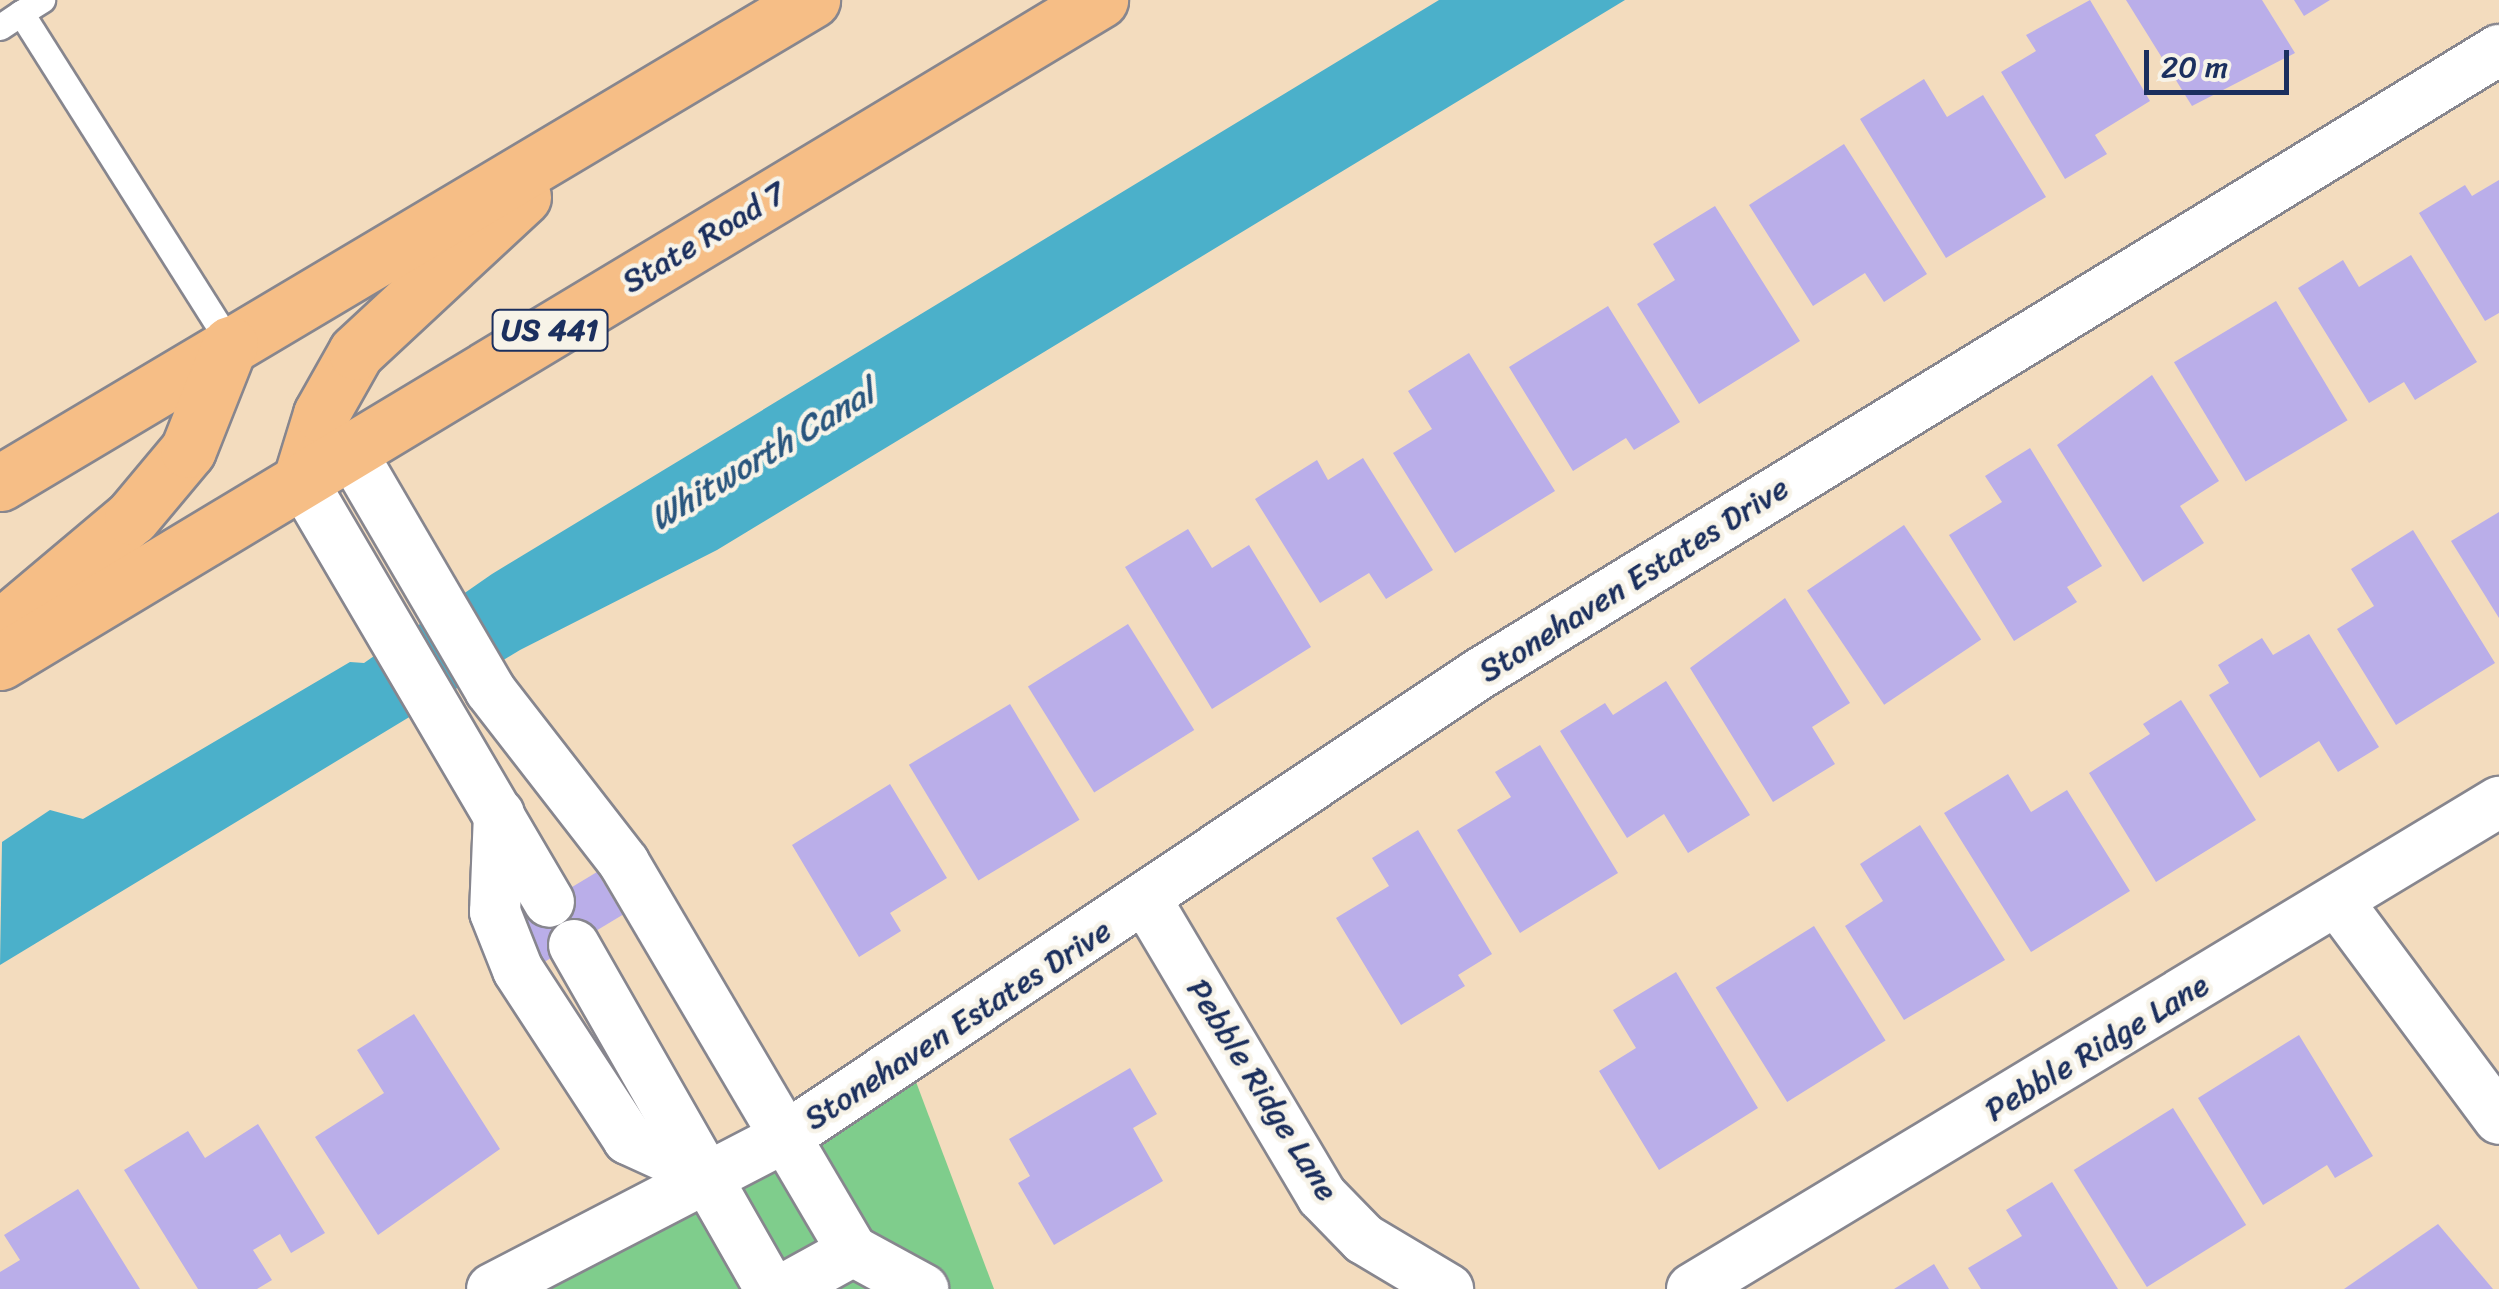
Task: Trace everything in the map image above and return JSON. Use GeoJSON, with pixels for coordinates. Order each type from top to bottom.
{"type":"FeatureCollection","features":[{"type":"Feature","properties":{"kind":"main road"},"geometry":{"type":"LineString","coordinates":[[0,483],[812,0]]}},
{"type":"Feature","properties":{"kind":"main road","name":"State Road 7"},"geometry":{"type":"LineString","coordinates":[[0,662],[1100,0]]}},
{"type":"Feature","properties":{"kind":"main road"},"geometry":{"type":"LineString","coordinates":[[301,479],[321,414],[356,352],[602,124]]}},
{"type":"Feature","properties":{"kind":"main road"},"geometry":{"type":"LineString","coordinates":[[0,628],[132,517],[188,450],[230,344]]}},
{"type":"Feature","properties":{"kind":"street","name":"Stonehaven Estates Drive"},"geometry":{"type":"LineString","coordinates":[[492,1289],[787,1136],[1148,903],[1479,674],[2499,50]]}},
{"type":"Feature","properties":{"kind":"street","name":"Stonehaven Estates Drive"},"geometry":{"type":"LineString","coordinates":[[350,450],[490,690],[624,863],[787,1136]]}},
{"type":"Feature","properties":{"kind":"street"},"geometry":{"type":"LineString","coordinates":[[301,479],[447,718],[549,902]]}},
{"type":"Feature","properties":{"kind":"street","name":"Pebble Ridge Lane"},"geometry":{"type":"LineString","coordinates":[[1692,1289],[2499,802]]}},
{"type":"Feature","properties":{"kind":"street"},"geometry":{"type":"LineString","coordinates":[[499,814],[495,912],[560,1040],[628,1139],[710,1176]]}},
{"type":"Feature","properties":{"kind":"street"},"geometry":{"type":"LineString","coordinates":[[2338,902],[2499,1120]]}},
{"type":"Feature","properties":{"kind":"street","name":"Pebble Ridge Lane"},"geometry":{"type":"LineString","coordinates":[[1148,903],[1322,1196],[1364,1240],[1448,1289]]}},
{"type":"Feature","properties":{"kind":"street"},"geometry":{"type":"LineString","coordinates":[[574,945],[710,1176],[770,1289]]}},
{"type":"Feature","properties":{"kind":"street"},"geometry":{"type":"LineString","coordinates":[[560,1040],[685,966]]}},
{"type":"Feature","properties":{"kind":"street"},"geometry":{"type":"LineString","coordinates":[[787,1136],[853,1251],[923,1289]]}},
{"type":"Feature","properties":{"kind":"street"},"geometry":{"type":"LineString","coordinates":[[784,1289],[853,1251]]}},
{"type":"Feature","properties":{"kind":"lane"},"geometry":{"type":"LineString","coordinates":[[21,13],[230,344]]}},
{"type":"Feature","properties":{"kind":"green space"},"geometry":{"type":"Polygon","coordinates":[[[907,1058],[994,1289],[548,1289],[538,1266],[907,1058]]]}},
{"type":"Feature","properties":{"kind":"water","name":"Whitworth Canal"},"geometry":{"type":"Polygon","coordinates":[[[1439,0],[1625,0],[717,550],[520,650],[0,965],[2,842],[50,810],[83,819],[350,662],[364,663],[492,574],[1439,0]]]}},
{"type":"Feature","properties":{"kind":"building"},"geometry":{"type":"Polygon","coordinates":[[[2090,0],[2150,101],[2095,135],[2107,154],[2065,179],[2001,72],[2036,51],[2026,35],[2090,0]]]}},
{"type":"Feature","properties":{"kind":"building"},"geometry":{"type":"Polygon","coordinates":[[[2126,0],[2262,0],[2295,53],[2192,106],[2126,0]]]}},
{"type":"Feature","properties":{"kind":"building"},"geometry":{"type":"Polygon","coordinates":[[[2294,0],[2330,0],[2304,16],[2294,0]]]}},
{"type":"Feature","properties":{"kind":"building"},"geometry":{"type":"Polygon","coordinates":[[[1924,79],[1947,117],[1983,95],[2046,197],[1946,258],[1860,119],[1924,79]]]}},
{"type":"Feature","properties":{"kind":"building"},"geometry":{"type":"Polygon","coordinates":[[[1844,144],[1927,274],[1884,302],[1865,273],[1813,306],[1749,205],[1844,144]]]}},
{"type":"Feature","properties":{"kind":"building"},"geometry":{"type":"Polygon","coordinates":[[[2499,180],[2499,313],[2485,321],[2419,213],[2465,185],[2472,196],[2499,180]]]}},
{"type":"Feature","properties":{"kind":"building"},"geometry":{"type":"Polygon","coordinates":[[[1715,206],[1800,341],[1699,404],[1637,304],[1675,280],[1653,244],[1715,206]]]}},
{"type":"Feature","properties":{"kind":"building"},"geometry":{"type":"Polygon","coordinates":[[[2411,255],[2477,362],[2415,400],[2404,382],[2369,403],[2298,288],[2343,260],[2359,287],[2411,255]]]}},
{"type":"Feature","properties":{"kind":"building"},"geometry":{"type":"Polygon","coordinates":[[[2276,301],[2348,420],[2246,481],[2174,362],[2276,301]]]}},
{"type":"Feature","properties":{"kind":"building"},"geometry":{"type":"Polygon","coordinates":[[[1608,306],[1680,422],[1634,450],[1626,438],[1573,471],[1509,367],[1608,306]]]}},
{"type":"Feature","properties":{"kind":"building"},"geometry":{"type":"Polygon","coordinates":[[[1469,353],[1555,491],[1455,553],[1393,453],[1432,429],[1408,391],[1469,353]]]}},
{"type":"Feature","properties":{"kind":"building"},"geometry":{"type":"Polygon","coordinates":[[[2152,375],[2219,481],[2180,506],[2204,543],[2143,582],[2057,445],[2152,375]]]}},
{"type":"Feature","properties":{"kind":"building"},"geometry":{"type":"Polygon","coordinates":[[[2030,448],[2102,566],[2067,587],[2077,602],[2014,641],[1949,535],[2002,502],[1985,476],[2030,448]]]}},
{"type":"Feature","properties":{"kind":"building"},"geometry":{"type":"Polygon","coordinates":[[[1363,458],[1433,570],[1386,599],[1369,573],[1320,603],[1255,499],[1317,460],[1328,480],[1363,458]]]}},
{"type":"Feature","properties":{"kind":"building"},"geometry":{"type":"Polygon","coordinates":[[[2499,512],[2499,618],[2451,541],[2499,512]]]}},
{"type":"Feature","properties":{"kind":"building"},"geometry":{"type":"Polygon","coordinates":[[[1904,525],[1981,639],[1884,705],[1807,590],[1904,525]]]}},
{"type":"Feature","properties":{"kind":"building"},"geometry":{"type":"Polygon","coordinates":[[[1188,529],[1212,568],[1249,545],[1311,647],[1212,709],[1125,567],[1188,529]]]}},
{"type":"Feature","properties":{"kind":"building"},"geometry":{"type":"Polygon","coordinates":[[[2413,530],[2495,663],[2396,725],[2337,629],[2374,606],[2351,569],[2413,530]]]}},
{"type":"Feature","properties":{"kind":"building"},"geometry":{"type":"Polygon","coordinates":[[[1785,598],[1850,703],[1812,727],[1835,764],[1773,802],[1690,668],[1785,598]]]}},
{"type":"Feature","properties":{"kind":"building"},"geometry":{"type":"Polygon","coordinates":[[[1128,624],[1194,730],[1094,793],[1028,687],[1128,624]]]}},
{"type":"Feature","properties":{"kind":"building"},"geometry":{"type":"Polygon","coordinates":[[[2309,634],[2379,747],[2338,772],[2319,741],[2260,778],[2209,695],[2229,683],[2218,665],[2262,638],[2273,655],[2309,634]]]}},
{"type":"Feature","properties":{"kind":"building"},"geometry":{"type":"Polygon","coordinates":[[[1666,681],[1750,815],[1688,853],[1664,814],[1627,838],[1560,731],[1605,703],[1613,715],[1666,681]]]}},
{"type":"Feature","properties":{"kind":"building"},"geometry":{"type":"Polygon","coordinates":[[[2181,700],[2256,820],[2156,882],[2089,773],[2150,734],[2143,724],[2181,700]]]}},
{"type":"Feature","properties":{"kind":"building"},"geometry":{"type":"Polygon","coordinates":[[[1010,704],[1080,820],[978,880],[909,765],[1010,704]]]}},
{"type":"Feature","properties":{"kind":"building"},"geometry":{"type":"Polygon","coordinates":[[[1540,745],[1618,873],[1520,933],[1457,830],[1511,797],[1495,772],[1540,745]]]}},
{"type":"Feature","properties":{"kind":"building"},"geometry":{"type":"Polygon","coordinates":[[[2008,774],[2031,812],[2067,790],[2130,891],[2031,952],[1944,813],[2008,774]]]}},
{"type":"Feature","properties":{"kind":"building"},"geometry":{"type":"Polygon","coordinates":[[[890,784],[947,878],[890,913],[901,931],[859,957],[792,845],[890,784]]]}},
{"type":"Feature","properties":{"kind":"building"},"geometry":{"type":"Polygon","coordinates":[[[1920,825],[2005,960],[1904,1020],[1845,926],[1883,901],[1860,864],[1920,825]]]}},
{"type":"Feature","properties":{"kind":"building"},"geometry":{"type":"Polygon","coordinates":[[[1418,830],[1492,954],[1458,975],[1465,986],[1401,1025],[1336,918],[1389,886],[1372,858],[1418,830]]]}},
{"type":"Feature","properties":{"kind":"building"},"geometry":{"type":"Polygon","coordinates":[[[597,872],[623,915],[543,963],[517,920],[597,872]]]}},
{"type":"Feature","properties":{"kind":"building"},"geometry":{"type":"Polygon","coordinates":[[[1814,926],[1886,1040],[1787,1102],[1716,987],[1814,926]]]}},
{"type":"Feature","properties":{"kind":"building"},"geometry":{"type":"Polygon","coordinates":[[[1676,972],[1758,1108],[1659,1170],[1599,1071],[1636,1048],[1613,1010],[1676,972]]]}},
{"type":"Feature","properties":{"kind":"building"},"geometry":{"type":"Polygon","coordinates":[[[414,1014],[500,1149],[378,1235],[315,1137],[384,1093],[357,1050],[414,1014]]]}},
{"type":"Feature","properties":{"kind":"building"},"geometry":{"type":"Polygon","coordinates":[[[2299,1035],[2373,1156],[2335,1178],[2327,1165],[2263,1205],[2198,1098],[2299,1035]]]}},
{"type":"Feature","properties":{"kind":"building"},"geometry":{"type":"Polygon","coordinates":[[[1130,1068],[1157,1114],[1133,1128],[1163,1181],[1054,1245],[1018,1183],[1030,1176],[1009,1139],[1130,1068]]]}},
{"type":"Feature","properties":{"kind":"building"},"geometry":{"type":"Polygon","coordinates":[[[2173,1108],[2246,1225],[2147,1287],[2074,1170],[2173,1108]]]}},
{"type":"Feature","properties":{"kind":"building"},"geometry":{"type":"Polygon","coordinates":[[[258,1124],[325,1233],[291,1253],[280,1234],[253,1250],[272,1280],[257,1289],[198,1289],[124,1170],[188,1131],[205,1158],[258,1124]]]}},
{"type":"Feature","properties":{"kind":"building"},"geometry":{"type":"Polygon","coordinates":[[[2052,1182],[2118,1289],[1981,1289],[1968,1268],[2022,1236],[2006,1210],[2052,1182]]]}},
{"type":"Feature","properties":{"kind":"building"},"geometry":{"type":"Polygon","coordinates":[[[78,1189],[140,1289],[0,1289],[0,1272],[20,1260],[4,1235],[78,1189]]]}},
{"type":"Feature","properties":{"kind":"building"},"geometry":{"type":"Polygon","coordinates":[[[2438,1224],[2493,1289],[2344,1289],[2438,1224]]]}},
{"type":"Feature","properties":{"kind":"building"},"geometry":{"type":"Polygon","coordinates":[[[1934,1264],[1949,1289],[1894,1289],[1934,1264]]]}}]}
